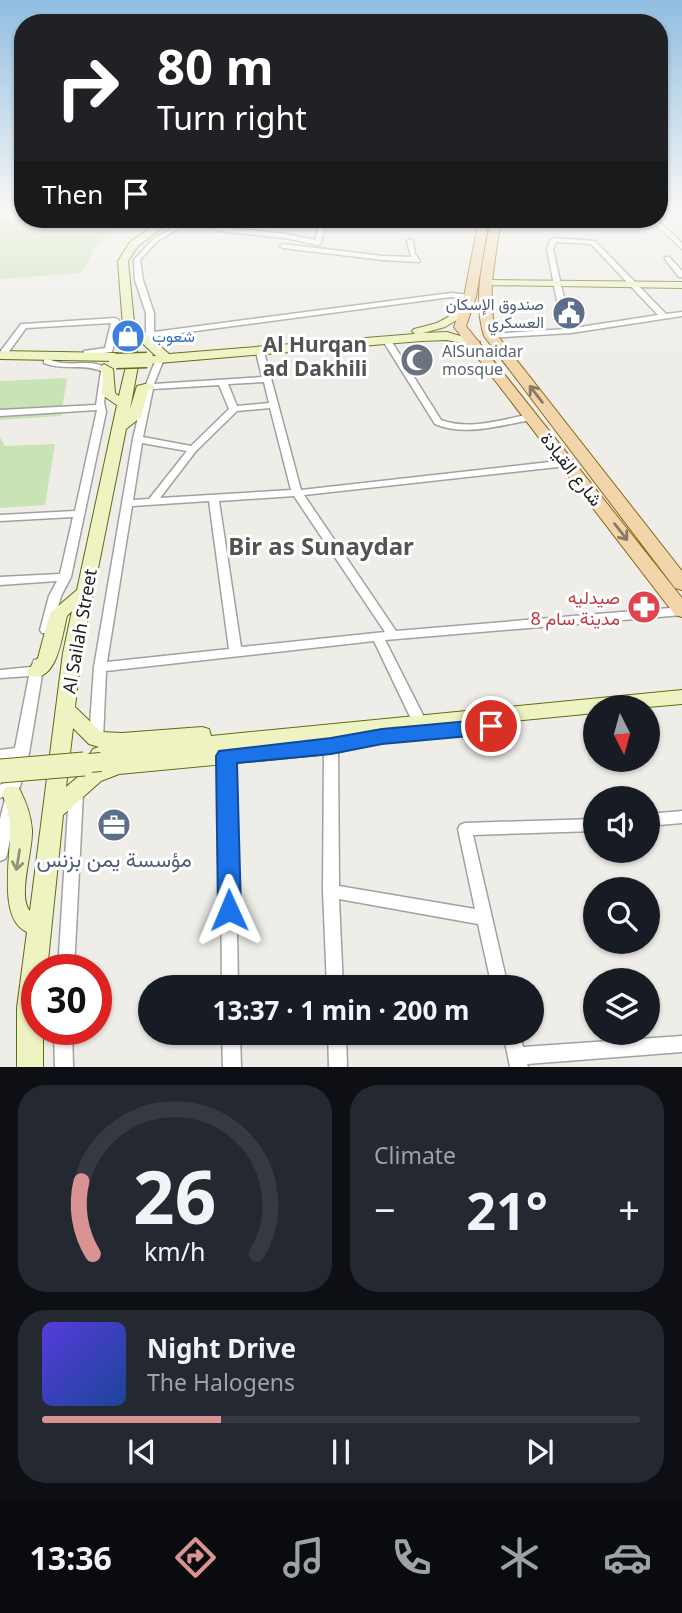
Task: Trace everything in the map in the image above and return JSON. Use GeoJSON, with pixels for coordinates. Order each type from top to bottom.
{"type":"FeatureCollection","features":[{"type":"Feature","properties":{"kind":"main road","name":"Al Sailah Street"},"geometry":{"type":"LineString","coordinates":[[30,1067],[30,1008],[72,653],[132,366],[141,336],[124,260]]}},
{"type":"Feature","properties":{"kind":"main road"},"geometry":{"type":"LineString","coordinates":[[476,260],[465,313],[474,332],[488,329],[491,260]]}},
{"type":"Feature","properties":{"kind":"main road"},"geometry":{"type":"LineString","coordinates":[[488,283],[682,285]]}},
{"type":"Feature","properties":{"kind":"main road"},"geometry":{"type":"LineString","coordinates":[[432,328],[465,313]]}},
{"type":"Feature","properties":{"kind":"main road","name":"شارع القيادة"},"geometry":{"type":"LineString","coordinates":[[465,313],[474,342],[682,611]]}},
{"type":"Feature","properties":{"kind":"main road"},"geometry":{"type":"LineString","coordinates":[[1,356],[112,362],[383,337],[444,327],[450,331],[447,336]]}},
{"type":"Feature","properties":{"kind":"main road","name":"شارع القيادة"},"geometry":{"type":"LineString","coordinates":[[488,329],[682,584]]}},
{"type":"Feature","properties":{"kind":"main road"},"geometry":{"type":"LineString","coordinates":[[141,336],[155,357]]}},
{"type":"Feature","properties":{"kind":"main road"},"geometry":{"type":"LineString","coordinates":[[155,357],[260,352],[447,336],[474,342]]}},
{"type":"Feature","properties":{"kind":"main road"},"geometry":{"type":"LineString","coordinates":[[112,362],[109,395],[125,402]]}},
{"type":"Feature","properties":{"kind":"main road"},"geometry":{"type":"LineString","coordinates":[[121,426],[134,417],[142,389],[149,387]]}},
{"type":"Feature","properties":{"kind":"main road"},"geometry":{"type":"LineString","coordinates":[[36,671],[46,661],[59,613],[85,592]]}},
{"type":"Feature","properties":{"kind":"main road"},"geometry":{"type":"LineString","coordinates":[[53,812],[94,775],[118,766],[331,746],[421,724],[682,697]]}},
{"type":"Feature","properties":{"kind":"main road"},"geometry":{"type":"LineString","coordinates":[[660,709],[682,706]]}},
{"type":"Feature","properties":{"kind":"main road"},"geometry":{"type":"LineString","coordinates":[[66,710],[99,752]]}},
{"type":"Feature","properties":{"kind":"main road"},"geometry":{"type":"LineString","coordinates":[[0,763],[99,752],[583,717]]}},
{"type":"Feature","properties":{"kind":"main road"},"geometry":{"type":"LineString","coordinates":[[40,924],[24,921],[13,906],[22,830],[20,811],[7,785],[99,752]]}},
{"type":"Feature","properties":{"kind":"street"},"geometry":{"type":"LineString","coordinates":[[136,260],[141,290],[150,313],[141,336]]}},
{"type":"Feature","properties":{"kind":"street"},"geometry":{"type":"LineString","coordinates":[[553,260],[564,316],[571,331]]}},
{"type":"Feature","properties":{"kind":"street"},"geometry":{"type":"LineString","coordinates":[[609,260],[664,317]]}},
{"type":"Feature","properties":{"kind":"street"},"geometry":{"type":"LineString","coordinates":[[669,260],[682,275]]}},
{"type":"Feature","properties":{"kind":"street"},"geometry":{"type":"LineString","coordinates":[[112,334],[141,336],[451,295],[465,313]]}},
{"type":"Feature","properties":{"kind":"street"},"geometry":{"type":"LineString","coordinates":[[488,329],[571,331],[682,314]]}},
{"type":"Feature","properties":{"kind":"street"},"geometry":{"type":"LineString","coordinates":[[1,356],[20,329],[27,325],[114,320],[107,352],[52,359]]}},
{"type":"Feature","properties":{"kind":"street"},"geometry":{"type":"LineString","coordinates":[[387,341],[438,422],[446,426],[467,427],[532,417]]}},
{"type":"Feature","properties":{"kind":"street"},"geometry":{"type":"LineString","coordinates":[[260,352],[297,493],[393,635]]}},
{"type":"Feature","properties":{"kind":"street"},"geometry":{"type":"LineString","coordinates":[[99,752],[100,667],[138,439],[155,357]]}},
{"type":"Feature","properties":{"kind":"street"},"geometry":{"type":"LineString","coordinates":[[0,855],[7,785],[22,753],[36,671],[51,608],[65,577],[112,362]]}},
{"type":"Feature","properties":{"kind":"street"},"geometry":{"type":"LineString","coordinates":[[149,387],[267,379]]}},
{"type":"Feature","properties":{"kind":"street"},"geometry":{"type":"LineString","coordinates":[[223,383],[234,409]]}},
{"type":"Feature","properties":{"kind":"street"},"geometry":{"type":"LineString","coordinates":[[152,502],[192,449],[234,409],[273,405]]}},
{"type":"Feature","properties":{"kind":"street"},"geometry":{"type":"LineString","coordinates":[[0,414],[102,407]]}},
{"type":"Feature","properties":{"kind":"street"},"geometry":{"type":"LineString","coordinates":[[138,439],[192,449]]}},
{"type":"Feature","properties":{"kind":"street"},"geometry":{"type":"LineString","coordinates":[[128,503],[297,493],[567,463]]}},
{"type":"Feature","properties":{"kind":"street"},"geometry":{"type":"LineString","coordinates":[[214,498],[236,653]]}},
{"type":"Feature","properties":{"kind":"street"},"geometry":{"type":"LineString","coordinates":[[0,518],[78,514]]}},
{"type":"Feature","properties":{"kind":"street"},"geometry":{"type":"LineString","coordinates":[[0,581],[65,577]]}},
{"type":"Feature","properties":{"kind":"street"},"geometry":{"type":"LineString","coordinates":[[100,667],[393,635],[682,611]]}},
{"type":"Feature","properties":{"kind":"street"},"geometry":{"type":"LineString","coordinates":[[378,637],[421,724]]}},
{"type":"Feature","properties":{"kind":"street"},"geometry":{"type":"LineString","coordinates":[[0,674],[36,671]]}},
{"type":"Feature","properties":{"kind":"street"},"geometry":{"type":"LineString","coordinates":[[331,746],[331,891],[334,975]]}},
{"type":"Feature","properties":{"kind":"street"},"geometry":{"type":"LineString","coordinates":[[0,755],[22,753]]}},
{"type":"Feature","properties":{"kind":"street"},"geometry":{"type":"LineString","coordinates":[[227,756],[230,975]]}},
{"type":"Feature","properties":{"kind":"street"},"geometry":{"type":"LineString","coordinates":[[67,954],[76,790]]}},
{"type":"Feature","properties":{"kind":"street"},"geometry":{"type":"LineString","coordinates":[[660,819],[682,817]]}},
{"type":"Feature","properties":{"kind":"street"},"geometry":{"type":"LineString","coordinates":[[497,975],[465,829],[583,825]]}},
{"type":"Feature","properties":{"kind":"street"},"geometry":{"type":"LineString","coordinates":[[331,891],[485,918]]}},
{"type":"Feature","properties":{"kind":"street"},"geometry":{"type":"LineString","coordinates":[[517,1062],[682,1044]]}},
{"type":"Feature","properties":{"kind":"street"},"geometry":{"type":"LineString","coordinates":[[63,1045],[64,1067]]}},
{"type":"Feature","properties":{"kind":"street"},"geometry":{"type":"LineString","coordinates":[[231,1045],[232,1067]]}},
{"type":"Feature","properties":{"kind":"street"},"geometry":{"type":"LineString","coordinates":[[337,1045],[338,1067]]}},
{"type":"Feature","properties":{"kind":"green space"},"geometry":{"type":"Polygon","coordinates":[[[0,260],[88,260],[81,273],[0,279],[0,260]]]}},
{"type":"Feature","properties":{"kind":"green space"},"geometry":{"type":"Polygon","coordinates":[[[67,378],[61,416],[0,420],[0,381],[67,378]]]}},
{"type":"Feature","properties":{"kind":"green space"},"geometry":{"type":"Polygon","coordinates":[[[0,437],[5,446],[55,444],[45,505],[0,508],[0,437]]]}},
{"type":"Feature","properties":{"kind":"place","name":"صندوق الإسكان العسكري"},"geometry":{"type":"Point","coordinates":[569,313]}},
{"type":"Feature","properties":{"kind":"place","name":"شعوب"},"geometry":{"type":"Point","coordinates":[128,336]}},
{"type":"Feature","properties":{"kind":"place","name":"AlSunaidar mosque"},"geometry":{"type":"Point","coordinates":[417,360]}},
{"type":"Feature","properties":{"kind":"place","name":"صيدليه مدينة سام 8"},"geometry":{"type":"Point","coordinates":[644,607]}},
{"type":"Feature","properties":{"kind":"place","name":"مؤسسة يمن بزنس"},"geometry":{"type":"Point","coordinates":[114,825]}},
{"type":"Feature","properties":{"kind":"district","name":"Al Hurqan ad Dakhili"},"geometry":{"type":"Point","coordinates":[315,356]}},
{"type":"Feature","properties":{"kind":"district","name":"Bir as Sunaydar"},"geometry":{"type":"Point","coordinates":[321,545]}},
{"type":"Feature","properties":{"kind":"route"},"geometry":{"type":"LineString","coordinates":[[229,910],[227,756],[331,746],[382,736],[491,726]]}}]}
